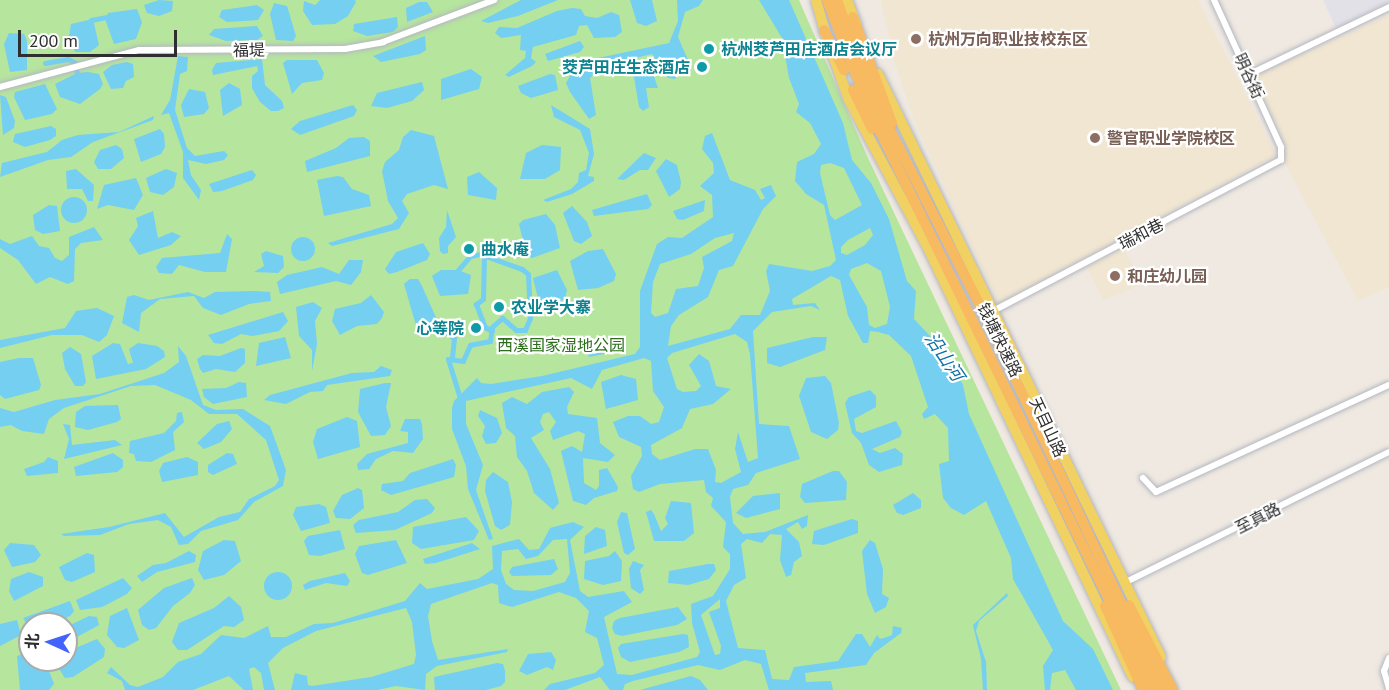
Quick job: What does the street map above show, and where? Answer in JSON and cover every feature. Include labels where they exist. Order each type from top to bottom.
[{"type":"highway","name":"钱塘快速路","points":[[827,0],[853,74],[1162,690]]},
{"type":"highway","name":"钱塘快速路","points":[[837,0],[873,97],[924,194],[1153,690]]},
{"type":"highway","points":[[853,17],[866,59],[924,194]]},
{"type":"highway","points":[[824,30],[863,114],[908,187]]},
{"type":"highway","points":[[1080,528],[1141,690]]},
{"type":"highway","points":[[1080,528],[1174,690]]},
{"type":"main road","name":"天目山路","points":[[816,0],[824,30],[849,100],[930,252],[1141,690]]},
{"type":"main road","name":"天目山路","points":[[847,0],[993,311],[1126,582],[1174,690]]},
{"type":"street","name":"福堤","points":[[0,87],[75,65],[139,50],[345,49],[383,42],[494,0]]},
{"type":"street","name":"明谷街","points":[[1214,0],[1283,153]]},
{"type":"street","points":[[1248,75],[1389,8]]},
{"type":"street","name":"瑞和巷","points":[[993,311],[1275,165],[1283,153]]},
{"type":"street","points":[[1143,478],[1156,492],[1389,385]]},
{"type":"street","name":"至真路","points":[[1126,582],[1389,452]]},
{"type":"street","points":[[1389,658],[1384,671],[1389,689]]},
{"type":"shaded area","name":"警官职业学院校区","points":[[881,0],[1198,0],[1276,155],[999,304],[914,120],[895,63]]},
{"type":"shaded area","points":[[1323,0],[1389,0],[1389,2],[1336,28]]},
{"type":"shaded area","points":[[1389,15],[1389,287],[1358,301],[1285,163],[1286,146],[1253,76]]},
{"type":"shaded area","name":"和庄幼儿园","points":[[1123,248],[1143,284],[1103,300],[1087,267]]},
{"type":"green space","name":"西溪国家湿地公园","points":[[0,0],[799,0],[868,158],[1121,690],[0,690]]},
{"type":"water","points":[[159,0],[173,1],[172,11],[159,16],[147,13],[144,5]]},
{"type":"water","points":[[320,0],[355,0],[356,2],[348,16],[335,24],[312,25],[303,11],[304,1],[315,5]]},
{"type":"water","points":[[521,0],[558,0],[518,16],[488,23],[481,21]]},
{"type":"water","points":[[630,0],[652,0],[657,21],[646,26],[637,23]]},
{"type":"water","points":[[677,0],[703,0],[699,6],[685,12],[678,37],[688,60],[675,79],[668,78],[652,54],[623,61],[616,76],[595,74],[590,78],[596,115],[589,119],[566,83],[571,74],[590,71],[598,58],[669,43],[678,21]]},
{"type":"water","name":"沿山河","points":[[759,0],[789,0],[843,123],[852,160],[871,183],[889,219],[907,281],[916,291],[914,319],[944,351],[963,385],[969,414],[1063,621],[1093,649],[1113,690],[1076,690],[1065,670],[1052,673],[1050,690],[1045,690],[1043,666],[1053,650],[1013,579],[1011,558],[986,501],[964,515],[951,508],[943,498],[939,464],[949,461],[948,428],[935,414],[924,419],[922,414],[928,407],[911,356],[889,335],[878,332],[870,331],[868,343],[863,343],[848,316],[840,280],[831,276],[792,299],[793,305],[815,303],[820,310],[811,306],[772,312],[753,331],[759,424],[789,426],[800,459],[756,473],[748,485],[733,489],[730,497],[733,523],[743,534],[765,532],[808,515],[807,526],[802,529],[798,522],[786,529],[799,542],[802,556],[794,562],[791,575],[786,577],[780,560],[782,535],[770,534],[762,543],[747,539],[741,544],[746,578],[734,585],[726,601],[738,648],[765,650],[772,679],[789,680],[794,667],[838,661],[856,634],[862,634],[870,647],[877,635],[880,639],[892,635],[893,626],[902,628],[901,633],[874,653],[866,665],[805,673],[806,682],[831,681],[833,690],[769,690],[761,664],[745,660],[720,670],[698,665],[633,681],[625,684],[623,690],[610,690],[600,677],[565,690],[544,690],[550,684],[595,673],[604,665],[597,638],[585,632],[589,611],[576,598],[559,592],[512,607],[505,605],[499,603],[498,585],[492,583],[431,604],[428,616],[432,641],[438,660],[508,649],[507,652],[437,666],[426,674],[425,690],[396,686],[377,690],[291,690],[295,673],[307,676],[308,685],[312,686],[371,677],[414,664],[416,655],[412,622],[406,608],[316,631],[283,648],[268,663],[275,690],[264,690],[261,673],[254,667],[249,669],[253,690],[244,690],[229,676],[193,690],[125,690],[122,681],[107,673],[111,667],[130,685],[138,687],[163,677],[178,662],[201,654],[221,635],[244,638],[268,626],[271,637],[286,637],[314,624],[333,623],[405,601],[420,583],[427,589],[478,579],[493,569],[492,546],[519,539],[529,550],[539,549],[550,528],[573,522],[584,527],[570,540],[580,591],[588,597],[624,591],[632,602],[604,617],[617,674],[632,675],[697,657],[700,652],[692,623],[691,604],[713,596],[730,569],[730,554],[723,547],[726,522],[711,506],[713,498],[706,492],[704,480],[660,484],[639,492],[633,489],[631,476],[642,456],[641,447],[619,437],[613,422],[628,416],[640,416],[651,424],[659,422],[664,407],[653,391],[651,361],[644,358],[602,370],[592,389],[571,378],[466,401],[466,424],[483,465],[476,490],[493,539],[489,540],[468,489],[466,466],[452,429],[452,408],[454,401],[477,378],[481,383],[491,384],[542,376],[635,354],[640,347],[640,291],[657,244],[668,237],[682,238],[713,217],[712,195],[700,186],[714,173],[713,163],[702,149],[705,136],[712,133],[730,180],[755,190],[761,200],[765,198],[760,189],[771,185],[776,196],[763,209],[733,266],[719,270],[708,297],[679,315],[671,326],[668,346],[730,329],[741,315],[760,315],[770,291],[766,271],[769,264],[812,271],[830,266],[836,260],[824,205],[806,194],[795,181],[797,162],[814,154],[821,144],[810,123],[796,112],[799,104],[789,78],[782,38]],"holes":[[[830,163],[844,168],[862,205],[835,220],[830,215],[820,173],[821,165]],[[870,228],[873,235],[865,245],[847,255],[841,253],[841,247],[848,240]],[[734,233],[732,241],[702,257],[704,268],[698,286],[676,289],[668,313],[655,317],[651,313],[653,282],[660,264],[691,254],[715,238]],[[867,263],[881,271],[890,307],[887,324],[875,328],[869,325],[867,307],[849,275],[851,269]],[[735,334],[747,342],[750,354],[758,458],[748,462],[738,432],[735,449],[741,472],[721,483],[715,482],[716,470],[708,449],[695,449],[660,460],[652,454],[651,445],[682,428],[690,409],[713,404],[731,389],[716,386],[709,361],[699,354],[689,365],[701,386],[696,391],[683,392],[677,389],[667,358],[672,353]],[[567,539],[570,573],[565,582],[533,591],[514,590],[506,584],[501,570],[502,551],[518,549],[526,559],[538,556],[553,540]],[[720,599],[720,608],[709,612],[721,646],[720,654],[715,655],[701,615]]]},
{"type":"water","points":[[419,2],[427,2],[433,12],[407,22],[406,8]]},
{"type":"water","points":[[274,3],[287,6],[296,36],[293,41],[276,40],[270,14]]},
{"type":"water","points":[[257,5],[264,10],[258,20],[227,22],[219,17],[222,10]]},
{"type":"water","points":[[137,9],[142,22],[136,39],[114,44],[105,19],[108,13]]},
{"type":"water","points":[[581,9],[585,16],[597,18],[611,12],[619,15],[622,32],[615,37],[594,38],[587,25],[579,26],[576,35],[533,47],[531,58],[536,62],[532,66],[509,77],[505,75],[525,58],[526,51],[520,50],[521,35],[501,38],[495,33],[499,27],[517,28],[557,11]]},
{"type":"water","points":[[397,17],[398,27],[393,32],[367,36],[353,31],[354,24]]},
{"type":"water","points":[[93,19],[99,45],[90,52],[75,52],[69,36],[71,24]]},
{"type":"water","points":[[257,26],[263,36],[257,40],[226,41],[209,35],[214,29]]},
{"type":"water","points":[[9,33],[24,34],[27,41],[27,70],[10,72],[4,44]]},
{"type":"water","points":[[425,36],[426,50],[420,54],[381,62],[373,56]]},
{"type":"water","points":[[580,41],[584,47],[580,52],[548,61],[545,54]]},
{"type":"water","points":[[178,56],[188,57],[187,71],[180,74],[175,110],[187,148],[195,156],[224,151],[228,155],[224,160],[206,164],[188,160],[191,175],[201,190],[199,200],[183,178],[183,152],[169,113],[161,115],[170,100]]},
{"type":"water","points":[[262,59],[265,85],[282,101],[284,108],[278,111],[271,111],[260,102],[252,88],[252,76],[258,71],[257,66],[213,75],[212,70],[216,63]]},
{"type":"water","points":[[287,60],[317,60],[324,73],[322,80],[302,83],[292,94],[283,63]]},
{"type":"water","points":[[127,62],[133,64],[134,77],[126,81],[123,88],[111,89],[103,72],[112,65]]},
{"type":"water","points":[[650,65],[658,88],[646,88],[649,107],[643,111],[639,107],[633,71]]},
{"type":"water","points":[[471,69],[482,77],[479,89],[441,100],[441,79]]},
{"type":"water","points":[[77,73],[99,74],[103,84],[100,89],[80,104],[60,97],[55,84]]},
{"type":"water","points":[[550,74],[555,75],[558,90],[531,98],[521,93],[518,86]]},
{"type":"water","points":[[422,82],[424,90],[412,101],[387,108],[371,106],[377,93]]},
{"type":"water","points":[[229,83],[240,89],[242,105],[223,116],[220,90]]},
{"type":"water","points":[[45,84],[57,109],[52,114],[25,120],[14,97],[15,92]]},
{"type":"water","points":[[189,89],[205,92],[209,108],[204,114],[184,117],[181,105]]},
{"type":"water","points":[[0,95],[6,97],[15,121],[14,128],[3,135]]},
{"type":"water","points":[[353,105],[357,110],[354,116],[300,135],[291,129],[300,121]]},
{"type":"water","points":[[551,105],[590,129],[594,154],[588,176],[594,177],[594,181],[572,194],[547,202],[543,200],[571,189],[578,182],[579,173],[586,170],[589,153],[580,130],[554,117]]},
{"type":"water","points":[[154,116],[153,120],[93,142],[71,157],[48,160],[0,177],[2,163],[47,152],[62,140],[78,135],[119,132]]},
{"type":"water","points":[[51,126],[56,129],[56,136],[50,140],[25,147],[13,142],[15,134]]},
{"type":"water","points":[[160,129],[164,134],[165,147],[161,154],[141,162],[134,139]]},
{"type":"water","points":[[411,130],[434,136],[448,189],[434,185],[407,194],[402,201],[409,213],[399,229],[332,246],[328,243],[392,224],[398,218],[388,201],[382,171],[385,162],[399,150],[403,137]]},
{"type":"water","points":[[364,137],[370,141],[370,156],[307,172],[305,161],[336,148],[349,138]]},
{"type":"water","points":[[116,145],[122,149],[124,158],[111,169],[98,169],[94,162],[100,150]]},
{"type":"water","points":[[542,145],[561,147],[560,170],[545,179],[520,179],[526,153]]},
{"type":"water","points":[[644,153],[656,158],[648,170],[640,170],[624,180],[617,179]]},
{"type":"water","points":[[666,159],[677,165],[681,182],[680,189],[669,197],[656,171]]},
{"type":"water","points":[[76,169],[94,185],[93,201],[88,201],[82,189],[67,189],[66,171]]},
{"type":"water","points":[[166,169],[177,173],[174,187],[163,195],[150,192],[146,178]]},
{"type":"water","points":[[252,170],[256,175],[253,180],[222,191],[213,192],[209,184]]},
{"type":"water","points":[[479,172],[497,188],[496,200],[468,195],[467,177]]},
{"type":"water","points":[[343,177],[352,189],[369,195],[371,206],[324,216],[317,180]]},
{"type":"water","points":[[136,178],[143,195],[134,210],[108,205],[97,209],[104,185]]},
{"type":"water","points":[[647,194],[652,205],[648,209],[594,216],[592,210]]},
{"type":"water","points":[[74,197],[83,201],[87,210],[83,219],[74,223],[65,219],[61,210],[65,201]]},
{"type":"water","points":[[705,200],[704,211],[683,220],[677,219],[673,211]]},
{"type":"water","points":[[49,205],[57,206],[60,231],[43,234],[35,230],[33,215]]},
{"type":"water","points":[[572,206],[587,222],[592,236],[581,244],[574,241],[563,213]]},
{"type":"water","points":[[447,210],[456,237],[448,246],[448,253],[443,254],[440,251],[439,238],[446,227]]},
{"type":"water","points":[[153,211],[158,238],[172,232],[181,236],[171,245],[139,255],[129,240],[138,226],[136,218]]},
{"type":"water","points":[[546,214],[555,225],[560,248],[532,258],[526,254],[519,224],[523,220]]},
{"type":"water","points":[[94,227],[103,240],[81,243],[75,249],[74,281],[68,284],[50,277],[36,284],[18,260],[0,248],[0,239],[10,244],[32,236],[39,246],[49,248],[55,258],[62,261],[69,255],[69,237]]},
{"type":"water","points":[[227,234],[232,239],[226,272],[205,272],[179,265],[172,274],[159,273],[156,267],[162,258],[220,253]]},
{"type":"water","points":[[298,237],[308,237],[315,244],[315,254],[308,261],[298,261],[291,254],[291,244]]},
{"type":"water","points":[[423,243],[430,254],[427,260],[389,274],[385,269],[396,252]]},
{"type":"water","points":[[603,249],[616,274],[614,281],[598,288],[578,290],[570,261],[588,251]]},
{"type":"water","points":[[266,251],[283,256],[284,267],[278,273],[254,272],[264,266],[261,254]]},
{"type":"water","points":[[349,260],[363,260],[361,272],[351,285],[336,281],[280,294],[277,282],[287,275],[322,267],[339,274]]},
{"type":"water","points":[[441,270],[458,270],[471,275],[468,294],[440,296],[432,276]]},
{"type":"water","points":[[557,270],[567,290],[565,299],[547,308],[540,307],[533,278]]},
{"type":"water","points":[[410,279],[418,279],[422,286],[441,329],[438,335],[417,329],[404,284]]},
{"type":"water","points":[[188,292],[204,298],[215,292],[270,292],[271,301],[249,304],[221,315],[203,308],[194,296],[160,299],[141,313],[139,332],[122,323],[127,297],[134,295],[149,300]]},
{"type":"water","points":[[371,295],[384,312],[382,318],[377,324],[357,326],[340,335],[332,321],[335,309],[361,303]]},
{"type":"water","points":[[313,302],[322,308],[315,321],[317,344],[312,371],[312,350],[299,336],[296,307]]},
{"type":"water","points":[[97,308],[114,316],[107,335],[99,342],[82,335],[52,335],[0,348],[0,340],[65,328],[76,311]]},
{"type":"water","points":[[283,312],[288,321],[279,331],[252,336],[241,334],[222,344],[214,343],[208,335]]},
{"type":"water","points":[[285,337],[291,358],[256,366],[259,343]]},
{"type":"water","points":[[813,337],[827,337],[825,350],[780,367],[767,363],[767,348]]},
{"type":"water","points":[[619,339],[626,340],[624,350],[589,357],[586,348]]},
{"type":"water","points":[[113,343],[120,344],[128,364],[133,363],[129,349],[138,343],[157,346],[164,351],[165,357],[146,369],[96,379],[92,356]]},
{"type":"water","points":[[178,346],[186,356],[203,405],[216,410],[243,409],[270,426],[286,470],[283,486],[254,502],[238,520],[201,531],[188,544],[179,545],[171,527],[158,520],[129,524],[100,535],[64,536],[61,534],[109,527],[165,513],[184,537],[219,517],[240,512],[249,499],[275,486],[279,480],[266,440],[237,414],[209,414],[191,400],[155,385],[131,386],[64,408],[49,419],[44,434],[22,431],[11,425],[0,427],[0,408],[14,412],[55,400],[100,394],[164,373],[179,362]]},
{"type":"water","points":[[70,347],[81,354],[86,382],[83,386],[75,386],[65,369],[62,353]]},
{"type":"water","points":[[241,348],[245,349],[245,363],[235,372],[216,369],[203,373],[200,369],[197,359],[203,355],[220,356]]},
{"type":"water","points":[[33,358],[41,385],[39,390],[5,399],[0,395],[0,362]]},
{"type":"water","points":[[381,366],[392,370],[390,376],[327,385],[323,391],[310,392],[286,404],[264,400],[270,395],[352,373],[374,372]]},
{"type":"water","points":[[621,375],[636,379],[638,400],[606,409],[601,382]]},
{"type":"water","points":[[825,376],[831,383],[839,423],[838,430],[827,439],[811,432],[799,396],[806,378]]},
{"type":"water","points":[[239,382],[246,383],[247,397],[213,404],[204,397],[202,389],[226,388]]},
{"type":"water","points":[[391,383],[386,407],[391,426],[385,435],[371,436],[358,412],[360,389]]},
{"type":"water","points":[[569,387],[574,392],[567,407],[568,414],[597,418],[600,443],[615,455],[608,462],[583,458],[584,483],[596,490],[599,486],[599,470],[607,468],[618,487],[617,491],[594,498],[586,505],[573,501],[561,451],[572,446],[582,452],[585,434],[578,431],[553,440],[550,431],[556,422],[549,412],[543,414],[540,422],[544,430],[531,438],[550,469],[559,503],[553,510],[534,493],[527,471],[517,457],[515,436],[506,428],[502,403],[512,397],[527,404],[542,392]]},
{"type":"water","points":[[870,390],[876,396],[876,407],[854,419],[856,431],[862,433],[896,421],[902,432],[900,437],[872,449],[880,453],[895,448],[903,454],[902,465],[879,472],[869,465],[861,443],[852,433],[845,403],[849,397]]},
{"type":"water","points":[[118,405],[121,419],[117,422],[88,430],[75,427],[76,412],[85,406]]},
{"type":"water","points":[[480,410],[497,418],[502,433],[496,443],[486,444],[482,436],[485,426],[478,416]]},
{"type":"water","points":[[182,412],[184,422],[173,432],[175,450],[151,462],[136,461],[134,454],[129,453],[130,441],[164,433],[176,421],[177,413]]},
{"type":"water","points":[[347,417],[357,421],[360,447],[318,459],[313,442],[317,429]]},
{"type":"water","points":[[405,419],[420,419],[422,424],[423,439],[413,453],[393,451],[376,459],[369,469],[358,470],[357,464],[367,454],[408,443],[408,432],[400,431]]},
{"type":"water","points":[[229,421],[232,429],[221,442],[204,449],[197,443],[217,424]]},
{"type":"water","points":[[63,424],[70,425],[72,445],[115,440],[122,445],[64,459],[69,439]]},
{"type":"water","points":[[113,453],[123,460],[123,467],[117,472],[76,476],[74,467]]},
{"type":"water","points":[[227,453],[233,454],[237,464],[213,475],[208,472],[208,465]]},
{"type":"water","points":[[48,457],[58,461],[58,473],[27,476],[24,469],[44,462]]},
{"type":"water","points":[[187,457],[198,462],[198,475],[162,482],[159,471],[163,463]]},
{"type":"water","points":[[453,459],[456,465],[454,477],[391,495],[381,490],[382,484],[403,481],[410,473]]},
{"type":"water","points":[[833,471],[839,471],[847,482],[846,500],[805,503],[800,497],[802,484]]},
{"type":"water","points":[[493,472],[508,482],[512,502],[510,525],[501,530],[495,526],[485,491],[486,480]]},
{"type":"water","points":[[358,488],[362,490],[364,508],[350,519],[336,518],[333,511],[342,495]]},
{"type":"water","points":[[780,493],[780,509],[746,518],[736,513],[753,496]]},
{"type":"water","points":[[913,493],[921,500],[921,508],[903,515],[897,513],[893,505]]},
{"type":"water","points":[[427,499],[435,508],[432,513],[395,530],[356,533],[353,525],[359,520],[398,512],[415,500]]},
{"type":"water","points":[[671,501],[691,503],[694,533],[684,541],[654,541],[646,512],[651,510],[661,531],[668,524],[665,518]]},
{"type":"water","points":[[319,504],[326,507],[330,523],[301,531],[293,515],[296,507]]},
{"type":"water","points":[[621,512],[627,513],[635,549],[628,555],[624,553],[617,522]]},
{"type":"water","points":[[466,517],[479,531],[474,540],[421,549],[412,543],[413,527]]},
{"type":"water","points":[[852,519],[858,521],[858,533],[824,545],[812,544],[814,531]]},
{"type":"water","points":[[596,527],[605,530],[607,546],[584,554],[585,536]]},
{"type":"water","points":[[340,530],[345,549],[320,556],[309,555],[304,541],[308,536]]},
{"type":"water","points":[[224,540],[235,541],[241,561],[224,575],[204,580],[198,570],[203,551]]},
{"type":"water","points":[[396,540],[407,563],[368,575],[362,573],[355,554],[359,546]]},
{"type":"water","points":[[870,540],[875,543],[883,569],[882,594],[889,598],[886,607],[875,613],[867,594],[862,551]]},
{"type":"water","points":[[10,543],[34,545],[41,555],[35,562],[12,567],[4,550]]},
{"type":"water","points":[[472,543],[480,549],[436,563],[425,564],[423,559]]},
{"type":"water","points":[[189,551],[196,555],[195,562],[157,572],[142,582],[137,576],[153,565],[166,563]]},
{"type":"water","points":[[615,551],[622,561],[621,581],[603,585],[584,579],[585,561],[609,556]]},
{"type":"water","points":[[87,553],[94,555],[95,572],[72,582],[65,580],[59,567]]},
{"type":"water","points":[[554,559],[558,569],[551,575],[512,576],[509,572],[512,567]]},
{"type":"water","points":[[633,561],[644,565],[640,570],[644,590],[640,594],[631,588],[629,569]]},
{"type":"water","points":[[714,564],[716,570],[709,579],[688,585],[668,583],[669,571]]},
{"type":"water","points":[[29,572],[43,577],[43,586],[14,601],[9,591],[11,579]]},
{"type":"water","points":[[278,572],[288,576],[292,586],[288,596],[278,600],[268,596],[264,586],[268,576]]},
{"type":"water","points":[[345,573],[350,581],[347,586],[326,583],[305,590],[303,585],[310,581]]},
{"type":"water","points":[[123,578],[132,588],[127,594],[102,607],[80,610],[76,600]]},
{"type":"water","points":[[192,578],[195,585],[190,593],[173,606],[156,628],[149,630],[142,625],[138,610],[164,588]]},
{"type":"water","points":[[1007,593],[1008,596],[979,621],[976,631],[986,662],[987,690],[983,690],[981,659],[973,625]]},
{"type":"water","points":[[229,596],[241,607],[244,620],[234,627],[224,626],[187,650],[178,650],[172,642],[179,623],[214,608]]},
{"type":"water","points":[[70,601],[74,611],[73,612],[40,612]]},
{"type":"water","points":[[678,607],[687,619],[677,625],[622,636],[615,634],[612,628],[614,621],[620,618]]},
{"type":"water","points":[[127,608],[139,640],[124,648],[117,647],[107,635],[110,616]]},
{"type":"water","points":[[89,616],[97,617],[99,625],[78,636],[78,621]]},
{"type":"water","points":[[17,620],[18,624],[18,637],[0,646],[0,624]]},
{"type":"water","points":[[688,635],[689,647],[679,652],[630,662],[621,657],[618,648],[621,644]]},
{"type":"water","points":[[97,639],[105,649],[104,657],[73,677],[65,678],[61,672],[78,672],[78,647]]},
{"type":"water","points":[[551,652],[556,660],[553,670],[547,667],[527,675],[519,671],[528,654]]},
{"type":"water","points":[[497,663],[503,664],[505,671],[505,682],[501,686],[486,690],[435,690],[434,677]]},
{"type":"water","points":[[18,672],[50,672],[54,684],[49,690],[20,690]]},
{"type":"water","points":[[691,676],[700,680],[708,690],[640,690]]},
{"type":"waterway","points":[[91,20],[106,17]]},
{"type":"waterway","points":[[45,63],[68,59],[74,62],[77,73]]},
{"type":"waterway","points":[[458,270],[470,256],[480,254],[522,269],[528,274],[530,318],[525,330],[516,330],[502,318],[492,327],[490,341],[470,345],[463,361],[448,359],[459,395]]},
{"type":"waterway","points":[[484,255],[483,299],[476,304],[485,327],[492,331]]},
{"type":"waterway","points":[[441,329],[454,338],[452,357]]},
{"type":"place","name":"杭州万向职业技校东区","points":[[916,39]]},
{"type":"place","name":"杭州茭芦田庄酒店会议厅","points":[[709,49]]},
{"type":"place","name":"茭芦田庄生态酒店","points":[[702,67]]},
{"type":"place","name":"警官职业学院校区","points":[[1095,138]]},
{"type":"place","name":"曲水庵","points":[[469,249]]},
{"type":"place","name":"和庄幼儿园","points":[[1115,276]]},
{"type":"place","name":"农业学大寨","points":[[499,307]]},
{"type":"place","name":"心等院","points":[[476,328]]}]
